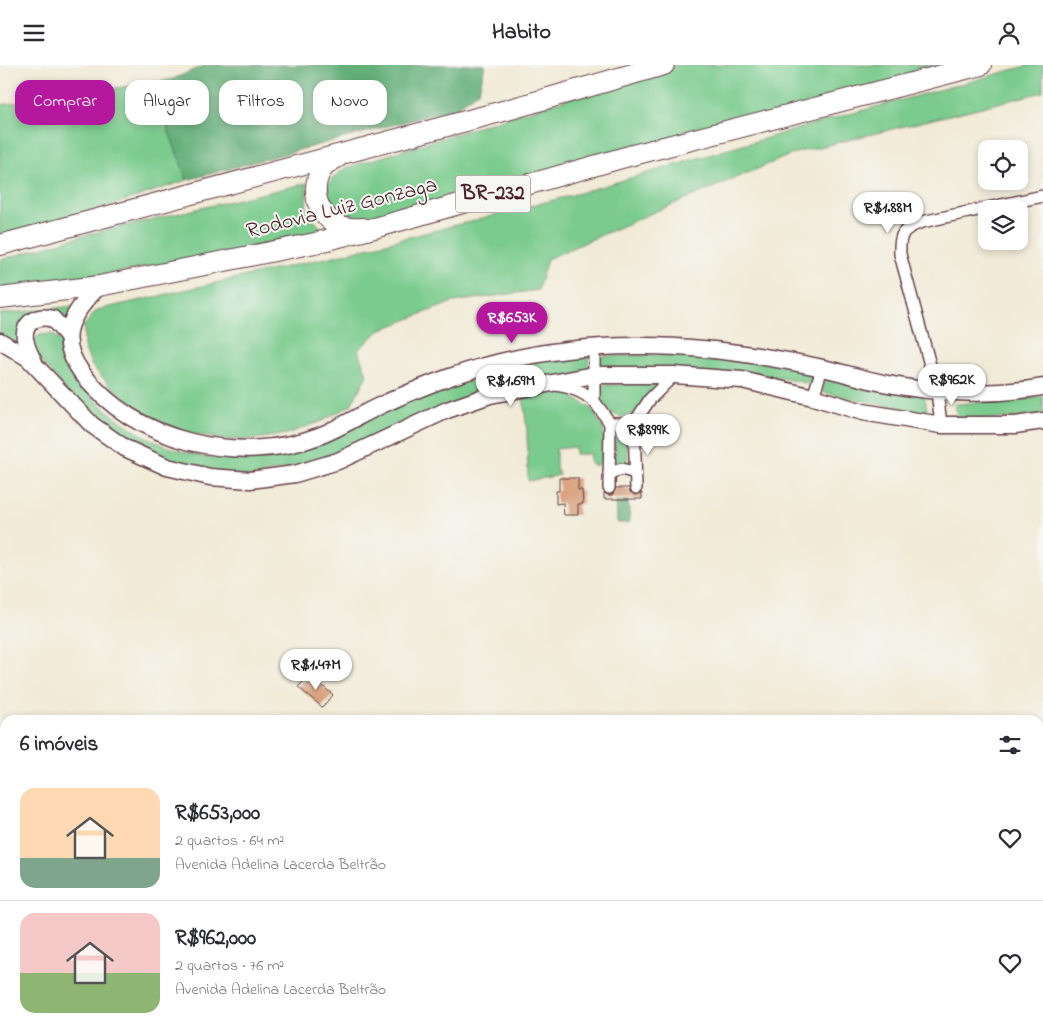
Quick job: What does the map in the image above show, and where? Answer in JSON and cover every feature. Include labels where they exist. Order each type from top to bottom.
[{"type":"highway","points":[[0,245],[507,110],[664,65]]},
{"type":"highway","name":"Rodovia Luiz Gonzaga","points":[[0,298],[99,286],[306,245],[378,227],[629,156],[981,65]]},
{"type":"highway","points":[[360,149],[330,161],[324,166],[318,177],[317,201],[327,217],[342,227],[354,229],[378,227]]},
{"type":"main road","points":[[67,335],[72,321],[82,304],[99,286]]},
{"type":"main road","points":[[36,366],[24,336],[27,326],[38,317],[52,319],[67,335],[74,361],[81,372],[97,391],[130,417],[171,436],[231,448],[262,449],[297,443],[340,428],[387,402],[451,377],[538,354],[594,347],[639,345],[686,347],[745,353],[822,368],[890,385],[937,391],[993,392],[1043,387]]},
{"type":"main road","points":[[0,341],[28,358],[92,425],[125,447],[167,467],[210,477],[250,480],[295,474],[338,461],[447,410],[490,395],[594,375],[674,375],[742,380],[884,416],[941,425],[1015,425],[1043,421]]},
{"type":"street","points":[[941,425],[937,391],[900,254],[899,243],[902,233],[922,222],[1043,196]]},
{"type":"street","points":[[594,347],[594,401]]},
{"type":"street","points":[[485,367],[490,395]]},
{"type":"street","points":[[813,397],[822,368]]},
{"type":"street","points":[[636,489],[634,423],[650,399],[674,375]]},
{"type":"street","points":[[545,384],[573,388],[581,392],[594,401],[610,423],[609,488]]},
{"type":"street","points":[[610,423],[634,423]]},
{"type":"street","points":[[609,473],[622,469],[635,473]]},
{"type":"green space","points":[[206,65],[485,65],[479,91],[456,108],[187,180],[167,125],[209,125],[209,80],[168,80]]},
{"type":"green space","points":[[676,65],[981,65],[365,225],[342,223],[329,206],[326,197],[327,187],[337,174],[346,168]]},
{"type":"green space","points":[[1030,65],[1043,65],[1043,92],[795,153],[547,259],[538,290],[453,302],[380,330],[358,350],[367,375],[351,405],[324,420],[287,434],[255,439],[224,440],[177,430],[143,412],[112,387],[92,366],[84,347],[84,326],[97,310],[343,254],[569,196],[835,118]]},
{"type":"green space","points":[[125,87],[125,125],[167,125],[187,180],[106,207],[0,235],[0,105],[15,103],[15,125],[115,125],[115,88]]},
{"type":"green space","points":[[307,183],[306,211],[327,235],[0,294],[0,260],[82,236]]},
{"type":"green space","points":[[75,306],[66,329],[30,317],[28,358],[0,339],[0,314]]},
{"type":"green space","points":[[51,334],[65,345],[73,374],[91,396],[113,415],[148,438],[169,447],[191,454],[214,458],[260,459],[283,455],[315,444],[405,404],[477,378],[482,383],[481,393],[341,455],[251,477],[165,466],[92,421],[32,350],[34,340],[39,335]]},
{"type":"green space","points":[[685,351],[811,369],[814,374],[811,384],[745,371],[741,375],[597,370],[598,356],[675,355]]},
{"type":"green space","points":[[588,353],[589,372],[497,388],[493,371],[547,358]]},
{"type":"green space","points":[[828,375],[924,395],[927,408],[922,413],[822,392]]},
{"type":"green space","points":[[654,384],[655,390],[634,414],[620,417],[610,413],[600,397],[598,389],[603,385]]},
{"type":"green space","points":[[547,391],[568,394],[592,409],[603,429],[605,450],[600,462],[596,466],[589,462],[590,454],[575,454],[575,447],[556,449],[556,469],[560,475],[528,481],[527,431],[523,396]]},
{"type":"green space","points":[[1043,397],[1043,414],[1014,418],[957,420],[955,404]]},
{"type":"green space","points":[[619,427],[626,430],[628,464],[624,467],[616,462],[615,430]]},
{"type":"green space","points":[[628,501],[630,522],[618,523],[616,502]]},
{"type":"building","points":[[559,478],[578,478],[578,490],[582,490],[583,504],[578,504],[578,515],[564,515],[563,503],[556,504]]},
{"type":"building","points":[[616,488],[629,488],[630,492],[636,495],[642,493],[642,499],[604,499],[604,493],[612,495]]},
{"type":"building","points":[[310,675],[333,695],[322,707],[298,687]]}]
